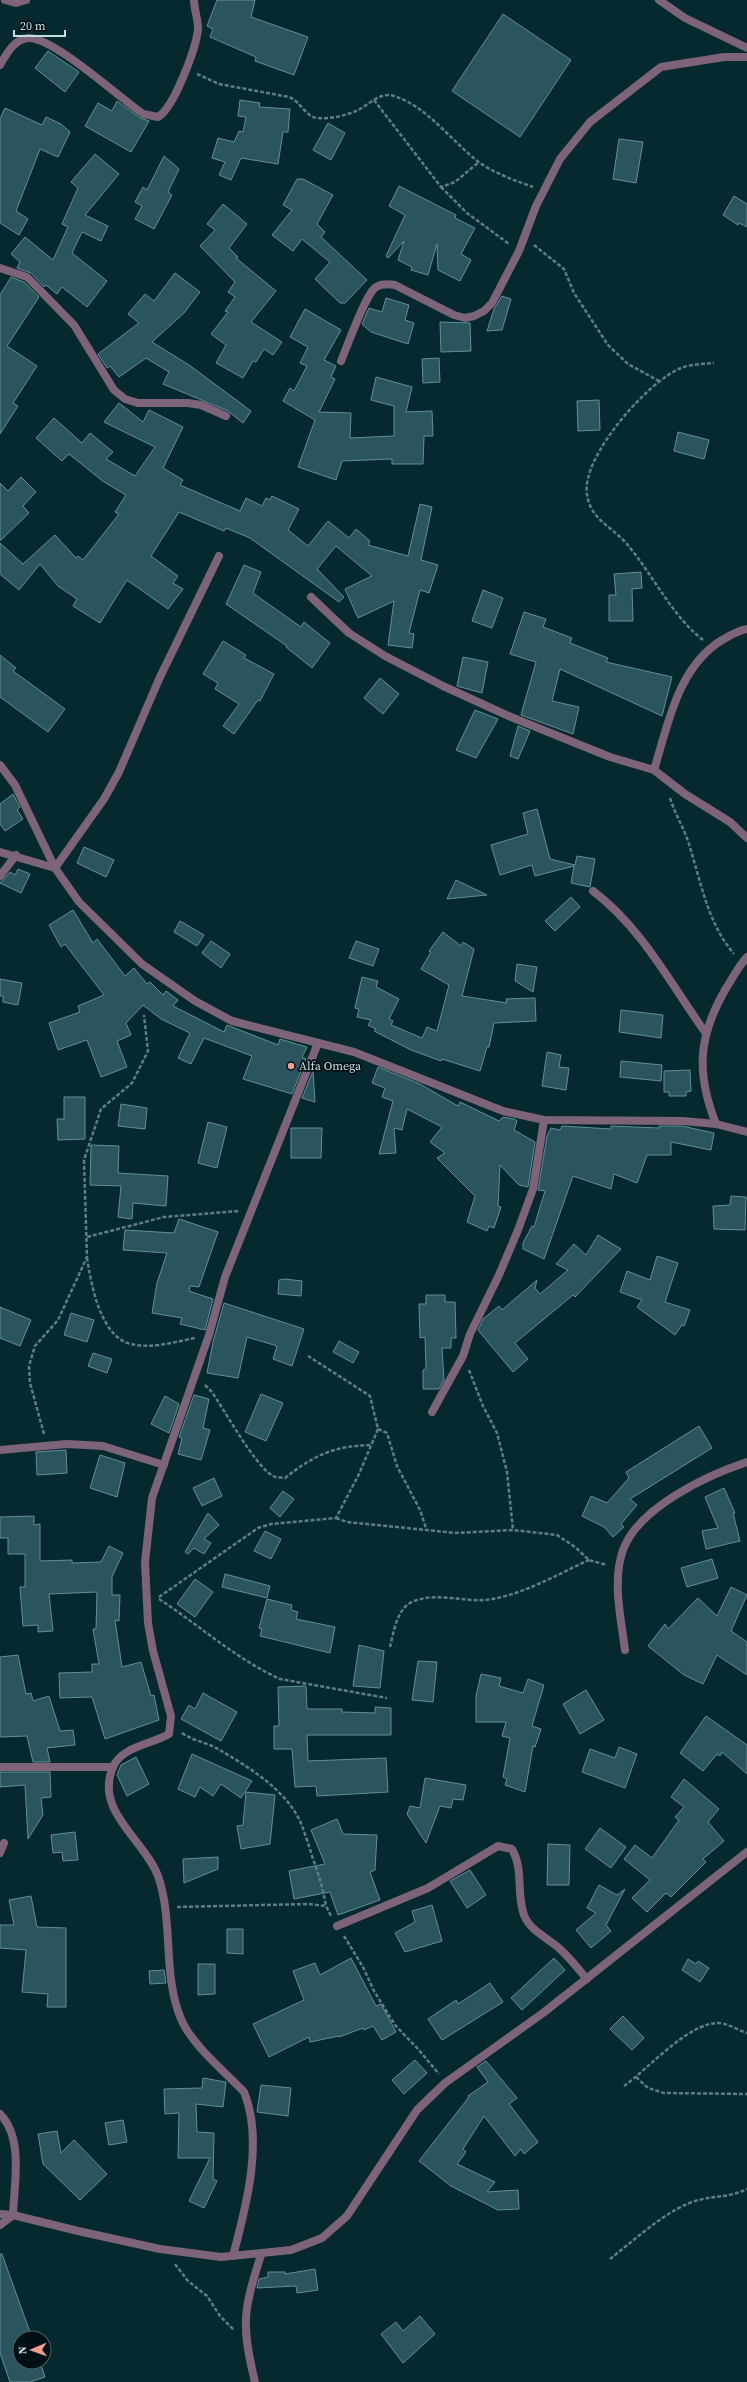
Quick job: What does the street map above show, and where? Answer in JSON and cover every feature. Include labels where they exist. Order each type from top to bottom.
[{"type":"street","points":[[5,0],[16,3],[26,0]]},
{"type":"street","points":[[0,65],[6,54],[18,42],[28,38],[62,51],[143,114],[158,117],[163,114],[178,90],[186,69],[198,27],[194,0]]},
{"type":"street","points":[[659,0],[685,18],[747,48]]},
{"type":"street","points":[[341,361],[368,298],[377,286],[386,284],[395,285],[454,316],[465,318],[474,316],[484,311],[492,303],[519,251],[544,190],[560,158],[590,122],[661,67],[724,57],[747,57]]},
{"type":"street","points":[[0,268],[26,277],[74,325],[114,390],[125,399],[138,404],[188,403],[226,416]]},
{"type":"street","points":[[55,868],[104,799],[118,772],[160,677],[219,556]]},
{"type":"street","points":[[311,597],[349,633],[385,656],[442,686],[610,758],[654,770],[685,794],[730,822],[747,838]]},
{"type":"street","points":[[654,770],[674,703],[691,670],[711,647],[738,630],[747,629]]},
{"type":"street","points":[[0,765],[15,785],[55,868],[78,902],[142,964],[195,1001],[232,1022],[354,1052],[503,1111],[544,1120],[675,1121],[716,1124],[747,1132]]},
{"type":"street","points":[[0,852],[55,868]]},
{"type":"street","points":[[0,876],[16,856]]},
{"type":"street","points":[[593,891],[623,917],[663,966],[705,1032]]},
{"type":"street","points":[[716,1124],[706,1098],[702,1051],[705,1032],[715,1008],[744,960]]},
{"type":"street","points":[[234,2256],[248,2186],[253,2149],[251,2116],[244,2092],[194,2039],[182,2020],[172,1996],[164,1908],[158,1876],[148,1855],[116,1815],[110,1797],[113,1767],[119,1757],[169,1734],[171,1716],[153,1652],[148,1623],[145,1562],[152,1498],[209,1335],[225,1277],[318,1043]]},
{"type":"street","points":[[432,1412],[463,1356],[470,1334],[502,1269],[533,1189],[544,1120]]},
{"type":"street","points":[[0,1450],[67,1444],[103,1446],[164,1465]]},
{"type":"street","points":[[625,1650],[618,1596],[619,1568],[623,1550],[633,1530],[656,1510],[690,1487],[722,1470],[747,1462]]},
{"type":"street","points":[[0,1767],[113,1767]]},
{"type":"street","points":[[0,1853],[4,1844]]},
{"type":"street","points":[[337,1926],[428,1888],[498,1846],[512,1849],[519,1860],[520,1897],[524,1916],[531,1926],[560,1949],[587,1979]]},
{"type":"street","points":[[0,2214],[13,2215],[160,2249],[221,2257],[261,2255],[291,2250],[322,2238],[347,2216],[417,2110],[445,2082],[587,1979],[747,1852]]},
{"type":"street","points":[[0,2114],[11,2129],[14,2144],[13,2215]]},
{"type":"street","points":[[0,2224],[13,2215]]},
{"type":"street","points":[[255,2382],[245,2340],[244,2320],[248,2295],[261,2255]]},
{"type":"path","points":[[186,69],[219,84],[295,100],[311,116],[317,118],[333,117],[356,111],[380,97],[392,95],[414,106],[479,162],[508,178],[544,190]]},
{"type":"path","points":[[374,100],[441,187],[467,213],[519,251]]},
{"type":"path","points":[[441,187],[455,182],[479,162]]},
{"type":"path","points":[[524,238],[547,254],[564,269],[574,293],[608,345],[628,364],[659,381]]},
{"type":"path","points":[[711,647],[685,626],[625,542],[601,523],[592,511],[587,494],[589,470],[612,429],[659,381],[681,368],[714,363]]},
{"type":"path","points":[[664,777],[678,822],[688,842],[702,892],[717,930],[725,944],[744,960]]},
{"type":"path","points":[[144,1015],[148,1051],[132,1083],[101,1109],[84,1160],[87,1257],[91,1288],[96,1303],[112,1332],[130,1344],[147,1346],[209,1335]]},
{"type":"path","points":[[87,1237],[164,1217],[210,1212],[250,1211]]},
{"type":"path","points":[[47,1446],[30,1383],[29,1366],[34,1346],[58,1320],[87,1257]]},
{"type":"path","points":[[308,1356],[370,1396],[378,1429],[360,1474],[336,1518]]},
{"type":"path","points":[[463,1356],[483,1406],[497,1434],[507,1472],[513,1530]]},
{"type":"path","points":[[195,1376],[211,1391],[250,1450],[267,1471],[274,1477],[285,1478],[309,1459],[333,1449],[347,1445],[371,1445]]},
{"type":"path","points":[[378,1429],[387,1433],[397,1466],[420,1510],[426,1528]]},
{"type":"path","points":[[158,1598],[258,1528],[271,1524],[336,1518],[347,1522],[426,1528],[456,1533],[513,1530],[557,1535],[575,1547],[589,1560],[619,1568]]},
{"type":"path","points":[[390,1647],[402,1611],[408,1604],[432,1598],[485,1600],[550,1579],[589,1560]]},
{"type":"path","points":[[146,1590],[263,1672],[280,1679],[387,1698]]},
{"type":"path","points":[[171,1716],[180,1731],[191,1740],[216,1747],[248,1767],[286,1801],[299,1820],[323,1888],[326,1906],[337,1926],[395,2025],[418,2048],[445,2082]]},
{"type":"path","points":[[164,1908],[309,1904],[326,1906]]},
{"type":"path","points":[[624,2086],[669,2047],[702,2026],[720,2023],[747,2033]]},
{"type":"path","points":[[636,2077],[648,2088],[664,2093],[747,2094]]},
{"type":"path","points":[[610,2259],[649,2228],[684,2206],[699,2200],[733,2196],[747,2190]]},
{"type":"path","points":[[160,2249],[173,2261],[188,2281],[207,2296],[220,2316],[245,2340]]},
{"type":"building","points":[[217,0],[255,0],[251,17],[308,37],[294,75],[255,61],[256,57],[210,37],[213,29],[207,26]]},
{"type":"building","points":[[503,14],[571,60],[520,137],[452,91]]},
{"type":"building","points":[[48,51],[79,72],[65,92],[35,68]]},
{"type":"building","points":[[240,100],[260,103],[259,107],[290,109],[288,132],[283,132],[278,164],[241,158],[231,180],[219,175],[225,162],[212,158],[218,138],[234,142],[239,131],[243,132],[246,117],[238,116]]},
{"type":"building","points":[[117,101],[140,118],[149,121],[131,152],[85,126],[98,103],[112,111]]},
{"type":"building","points":[[5,108],[42,125],[46,117],[61,124],[70,132],[58,157],[40,149],[16,211],[28,219],[19,235],[0,223],[0,119]]},
{"type":"building","points":[[328,123],[345,133],[331,160],[313,150]]},
{"type":"building","points":[[619,139],[643,142],[636,183],[613,179]]},
{"type":"building","points":[[95,154],[119,174],[85,215],[108,226],[101,241],[82,232],[72,253],[107,281],[87,307],[62,287],[57,294],[46,285],[44,287],[31,273],[17,268],[20,262],[11,254],[25,237],[53,260],[68,227],[62,224],[78,188],[71,182]]},
{"type":"building","points":[[164,156],[179,169],[168,192],[172,195],[154,229],[135,219],[142,206],[135,202],[143,187],[147,190]]},
{"type":"building","points":[[297,179],[303,179],[333,195],[317,224],[325,232],[321,237],[367,280],[345,303],[340,303],[315,279],[330,262],[302,239],[293,251],[272,235],[292,210],[283,205]]},
{"type":"building","points":[[399,186],[456,215],[455,218],[475,228],[461,254],[471,260],[460,281],[438,270],[437,244],[428,275],[411,270],[412,267],[398,260],[404,241],[388,258],[386,256],[405,215],[389,206]]},
{"type":"building","points":[[734,196],[747,204],[747,227],[739,223],[738,225],[723,215]]},
{"type":"building","points":[[223,204],[247,224],[229,248],[238,257],[236,258],[276,291],[251,322],[282,342],[273,355],[264,349],[256,362],[253,361],[243,378],[216,363],[226,345],[211,334],[228,312],[225,311],[235,297],[228,292],[235,282],[200,246],[215,230],[207,224]]},
{"type":"building","points":[[175,273],[200,292],[184,313],[152,342],[189,365],[251,411],[243,423],[228,411],[163,384],[169,372],[146,358],[119,377],[110,366],[107,368],[98,354],[139,323],[128,314],[145,294],[154,301]]},
{"type":"building","points":[[11,277],[24,282],[39,297],[7,346],[37,366],[13,403],[18,406],[0,434],[0,295]]},
{"type":"building","points":[[502,296],[511,299],[502,330],[487,331],[494,309]]},
{"type":"building","points":[[386,298],[409,305],[405,320],[414,323],[408,344],[371,332],[362,324],[369,308],[382,312]]},
{"type":"building","points":[[305,309],[341,330],[324,360],[336,366],[331,377],[335,379],[319,412],[351,413],[350,438],[394,436],[394,406],[371,400],[376,377],[412,387],[406,412],[432,411],[433,436],[424,436],[423,464],[392,464],[392,459],[342,461],[336,480],[298,467],[315,420],[283,401],[290,388],[294,391],[307,366],[300,363],[308,347],[290,337]]},
{"type":"building","points":[[440,322],[470,323],[471,351],[441,352]]},
{"type":"building","points":[[439,358],[440,382],[423,383],[422,359]]},
{"type":"building","points":[[599,400],[600,430],[578,431],[577,401]]},
{"type":"building","points":[[119,403],[143,422],[149,410],[183,427],[163,468],[183,480],[180,485],[240,511],[246,498],[262,506],[266,498],[270,500],[272,496],[299,509],[288,530],[308,546],[328,521],[349,538],[356,529],[370,541],[368,545],[408,556],[420,504],[432,507],[421,560],[438,565],[429,593],[420,590],[409,633],[414,634],[412,648],[388,645],[394,601],[358,618],[345,589],[372,576],[336,546],[317,569],[344,597],[339,602],[250,538],[226,528],[224,531],[179,512],[151,556],[178,576],[173,583],[183,589],[168,609],[127,580],[100,623],[73,606],[77,599],[58,586],[40,564],[19,590],[0,574],[0,543],[23,564],[55,535],[76,558],[78,556],[83,560],[119,514],[115,512],[126,495],[104,482],[69,454],[62,461],[36,438],[54,418],[82,443],[90,433],[113,452],[106,459],[135,476],[155,447],[104,422]]},
{"type":"building","points":[[678,432],[709,440],[704,459],[674,451]]},
{"type":"building","points":[[21,477],[36,492],[23,506],[29,513],[0,541],[0,483],[8,491]]},
{"type":"building","points":[[244,565],[261,572],[253,593],[301,627],[304,622],[330,643],[312,668],[286,647],[287,646],[226,604]]},
{"type":"building","points":[[641,572],[642,588],[632,589],[633,621],[609,621],[609,595],[616,595],[614,574]]},
{"type":"building","points":[[483,590],[503,598],[492,628],[472,621]]},
{"type":"building","points":[[524,612],[546,619],[543,627],[572,638],[570,643],[608,658],[606,662],[672,677],[662,716],[560,669],[552,701],[579,707],[573,734],[521,715],[536,662],[510,654]]},
{"type":"building","points":[[223,641],[246,655],[244,658],[274,674],[260,701],[258,700],[234,734],[223,726],[239,704],[215,689],[218,683],[203,674]]},
{"type":"building","points":[[0,655],[16,668],[13,671],[65,709],[48,732],[0,697]]},
{"type":"building","points":[[463,657],[488,662],[482,693],[457,686]]},
{"type":"building","points":[[380,678],[399,694],[383,714],[364,698]]},
{"type":"building","points":[[475,710],[498,719],[476,758],[456,750]]},
{"type":"building","points":[[518,726],[530,731],[518,759],[510,756]]},
{"type":"building","points":[[13,794],[20,807],[17,810],[23,819],[5,831],[0,824],[0,804]]},
{"type":"building","points":[[537,809],[550,859],[575,865],[577,856],[595,859],[590,887],[571,883],[574,866],[535,876],[532,865],[500,875],[491,845],[528,834],[523,813]]},
{"type":"building","points":[[84,847],[114,860],[106,877],[77,863]]},
{"type":"building","points":[[18,869],[30,874],[21,893],[0,883],[10,872],[15,875]]},
{"type":"building","points":[[456,880],[487,895],[447,899]]},
{"type":"building","points":[[571,897],[580,907],[555,931],[545,921]]},
{"type":"building","points":[[73,910],[93,943],[97,939],[125,976],[134,968],[147,984],[150,982],[163,995],[166,991],[178,1000],[173,1006],[224,1032],[227,1025],[278,1045],[280,1039],[307,1047],[302,1057],[306,1059],[292,1094],[243,1079],[252,1056],[204,1038],[191,1064],[178,1058],[190,1033],[161,1019],[143,1005],[126,1023],[131,1035],[117,1041],[127,1067],[101,1077],[87,1040],[58,1050],[49,1023],[80,1012],[78,1006],[104,995],[65,944],[61,947],[49,925]]},
{"type":"building","points":[[180,921],[204,935],[197,946],[174,932]]},
{"type":"building","points":[[443,932],[461,946],[463,942],[474,949],[462,996],[507,1003],[506,999],[535,998],[536,1021],[494,1023],[489,1047],[487,1047],[480,1071],[442,1059],[441,1061],[411,1050],[374,1031],[376,1029],[368,1025],[371,1020],[357,1017],[359,1009],[355,1008],[362,977],[378,981],[376,987],[399,999],[389,1019],[393,1021],[391,1025],[422,1038],[427,1027],[437,1031],[449,985],[421,969],[431,952],[429,951]]},
{"type":"building","points":[[211,941],[230,954],[221,968],[202,953]]},
{"type":"building","points":[[356,941],[379,949],[373,966],[349,958]]},
{"type":"building","points":[[517,964],[537,967],[533,992],[515,981]]},
{"type":"building","points":[[0,979],[22,983],[18,1005],[3,1002],[3,996],[0,996]]},
{"type":"building","points":[[621,1010],[663,1015],[661,1038],[619,1032]]},
{"type":"building","points":[[547,1052],[561,1055],[559,1067],[569,1068],[566,1090],[542,1086]]},
{"type":"building","points":[[621,1061],[662,1065],[661,1081],[620,1077]]},
{"type":"building","points":[[378,1067],[420,1084],[458,1106],[460,1102],[499,1121],[503,1117],[514,1119],[517,1121],[514,1130],[535,1142],[528,1187],[519,1185],[500,1165],[498,1206],[501,1207],[494,1228],[489,1226],[487,1231],[467,1222],[475,1196],[437,1158],[445,1153],[430,1142],[442,1127],[407,1109],[402,1130],[394,1128],[396,1153],[379,1154],[393,1101],[382,1097],[385,1088],[372,1083]]},
{"type":"building","points":[[690,1070],[691,1091],[686,1092],[686,1096],[669,1096],[669,1092],[664,1092],[664,1071]]},
{"type":"building","points":[[313,1071],[315,1102],[302,1098]]},
{"type":"building","points":[[64,1097],[85,1097],[85,1139],[58,1140],[57,1119],[64,1119]]},
{"type":"building","points":[[121,1104],[147,1108],[145,1129],[118,1126]]},
{"type":"building","points":[[208,1122],[227,1127],[217,1168],[198,1163]]},
{"type":"building","points":[[562,1126],[611,1129],[611,1126],[659,1128],[659,1126],[682,1126],[714,1133],[711,1150],[671,1142],[671,1155],[647,1155],[637,1183],[614,1174],[611,1189],[573,1176],[544,1259],[523,1249],[523,1243],[532,1226],[534,1227],[545,1191],[538,1190],[547,1136],[551,1128],[560,1130]]},
{"type":"building","points":[[291,1128],[322,1128],[321,1158],[291,1158]]},
{"type":"building","points":[[91,1145],[119,1146],[118,1173],[168,1176],[166,1206],[133,1203],[132,1219],[118,1217],[121,1186],[90,1185]]},
{"type":"building","points":[[731,1196],[746,1197],[745,1230],[714,1229],[713,1206],[730,1205]]},
{"type":"building","points":[[179,1219],[218,1232],[199,1287],[190,1286],[189,1291],[213,1299],[205,1330],[180,1324],[182,1318],[152,1313],[157,1283],[167,1253],[123,1250],[125,1230],[174,1233]]},
{"type":"building","points":[[598,1235],[621,1249],[575,1297],[573,1295],[515,1343],[528,1359],[513,1372],[478,1330],[483,1319],[499,1306],[502,1310],[537,1280],[535,1288],[540,1294],[568,1270],[556,1264],[574,1244],[586,1255]]},
{"type":"building","points":[[657,1256],[678,1263],[665,1302],[690,1310],[684,1326],[682,1325],[675,1335],[637,1307],[642,1300],[620,1292],[627,1271],[650,1280]]},
{"type":"building","points":[[285,1279],[302,1281],[301,1296],[278,1294],[279,1280]]},
{"type":"building","points":[[426,1295],[445,1295],[445,1302],[455,1302],[456,1338],[451,1338],[451,1348],[442,1348],[444,1380],[439,1389],[423,1389],[423,1370],[426,1369],[425,1337],[420,1338],[419,1304],[426,1304]]},
{"type":"building","points":[[224,1303],[304,1329],[292,1366],[273,1359],[277,1346],[247,1337],[238,1378],[207,1373],[213,1342]]},
{"type":"building","points":[[0,1307],[31,1320],[20,1346],[0,1338]]},
{"type":"building","points":[[71,1313],[94,1320],[87,1342],[64,1335]]},
{"type":"building","points":[[339,1341],[359,1352],[353,1363],[333,1352]]},
{"type":"building","points":[[93,1353],[112,1359],[107,1373],[88,1366]]},
{"type":"building","points":[[261,1394],[283,1403],[266,1441],[245,1432]]},
{"type":"building","points":[[194,1395],[209,1399],[203,1428],[210,1430],[201,1460],[178,1454],[182,1438],[179,1437]]},
{"type":"building","points":[[165,1396],[179,1404],[169,1433],[151,1424]]},
{"type":"building","points":[[699,1426],[712,1448],[630,1499],[637,1505],[621,1524],[624,1527],[613,1537],[604,1527],[582,1516],[591,1496],[607,1503],[629,1478],[626,1472]]},
{"type":"building","points":[[66,1450],[67,1473],[37,1475],[36,1452]]},
{"type":"building","points":[[100,1455],[125,1463],[117,1497],[90,1488]]},
{"type":"building","points":[[214,1478],[222,1496],[202,1506],[193,1488]]},
{"type":"building","points":[[724,1488],[735,1513],[733,1513],[740,1541],[706,1549],[702,1531],[718,1528],[705,1497]]},
{"type":"building","points":[[283,1491],[294,1499],[280,1517],[270,1508]]},
{"type":"building","points":[[208,1513],[219,1525],[204,1539],[211,1543],[204,1554],[194,1548],[188,1554],[185,1552]]},
{"type":"building","points":[[34,1516],[34,1525],[40,1524],[40,1561],[72,1560],[72,1563],[101,1562],[109,1546],[123,1553],[112,1577],[112,1595],[120,1595],[119,1621],[115,1620],[122,1667],[141,1662],[151,1696],[154,1695],[159,1720],[105,1739],[92,1697],[60,1698],[59,1673],[92,1672],[92,1664],[99,1664],[93,1629],[96,1629],[97,1592],[49,1594],[53,1631],[38,1632],[38,1625],[23,1626],[20,1587],[25,1587],[25,1554],[8,1554],[8,1538],[0,1538],[0,1517]]},
{"type":"building","points":[[265,1531],[281,1539],[271,1559],[254,1551]]},
{"type":"building","points":[[712,1559],[718,1578],[687,1587],[681,1568]]},
{"type":"building","points":[[225,1574],[270,1586],[267,1598],[222,1587]]},
{"type":"building","points":[[195,1579],[213,1592],[195,1617],[177,1604]]},
{"type":"building","points":[[731,1587],[747,1595],[731,1631],[747,1642],[747,1675],[717,1655],[703,1684],[684,1675],[648,1646],[665,1624],[668,1629],[698,1598],[717,1616]]},
{"type":"building","points":[[267,1599],[292,1605],[291,1610],[298,1612],[296,1619],[335,1627],[330,1653],[260,1636],[262,1629],[259,1628]]},
{"type":"building","points":[[359,1645],[384,1651],[380,1688],[353,1686]]},
{"type":"building","points":[[18,1655],[26,1694],[31,1693],[33,1701],[49,1696],[60,1731],[73,1730],[75,1745],[47,1748],[50,1762],[33,1762],[27,1736],[0,1737],[0,1657]]},
{"type":"building","points":[[418,1661],[437,1662],[433,1702],[412,1700]]},
{"type":"building","points":[[481,1674],[501,1678],[499,1686],[523,1693],[528,1679],[544,1685],[532,1726],[541,1729],[535,1747],[533,1746],[525,1792],[505,1785],[507,1779],[503,1777],[510,1738],[502,1736],[506,1722],[476,1722],[476,1696]]},
{"type":"building","points":[[306,1686],[307,1709],[342,1709],[342,1712],[375,1713],[375,1707],[391,1708],[391,1735],[307,1735],[308,1761],[386,1758],[388,1792],[317,1796],[316,1786],[295,1787],[292,1749],[274,1749],[274,1726],[279,1726],[278,1687]]},
{"type":"building","points":[[586,1690],[604,1720],[580,1734],[563,1704]]},
{"type":"building","points":[[203,1693],[237,1712],[221,1741],[181,1719],[189,1705],[195,1709]]},
{"type":"building","points":[[706,1716],[747,1745],[747,1774],[722,1752],[720,1756],[717,1754],[703,1771],[680,1753]]},
{"type":"building","points":[[619,1747],[637,1754],[625,1788],[582,1772],[590,1749],[615,1758]]},
{"type":"building","points":[[192,1754],[252,1781],[241,1798],[221,1784],[213,1796],[200,1787],[195,1797],[178,1789]]},
{"type":"building","points":[[136,1757],[149,1784],[127,1796],[117,1775],[121,1765]]},
{"type":"building","points":[[0,1772],[50,1772],[51,1797],[41,1798],[43,1815],[28,1839],[25,1785],[0,1787]]},
{"type":"building","points":[[425,1778],[466,1785],[463,1800],[453,1799],[451,1808],[440,1806],[426,1843],[407,1814],[410,1806],[420,1808]]},
{"type":"building","points":[[684,1779],[719,1809],[708,1822],[724,1841],[703,1859],[706,1862],[671,1897],[666,1893],[647,1912],[632,1898],[650,1880],[624,1859],[635,1845],[652,1858],[679,1820],[675,1817],[684,1807],[671,1797]]},
{"type":"building","points":[[246,1792],[275,1795],[270,1844],[241,1849],[237,1826],[243,1825]]},
{"type":"building","points":[[337,1819],[343,1834],[377,1835],[375,1870],[370,1872],[380,1900],[338,1915],[330,1892],[294,1899],[289,1871],[325,1864],[311,1830]]},
{"type":"building","points":[[600,1828],[626,1847],[611,1868],[585,1849]]},
{"type":"building","points":[[75,1832],[78,1860],[63,1861],[62,1852],[53,1853],[51,1835]]},
{"type":"building","points":[[548,1844],[570,1845],[569,1885],[547,1885]]},
{"type":"building","points":[[218,1857],[218,1869],[184,1883],[183,1859]]},
{"type":"building","points":[[470,1870],[486,1895],[467,1908],[450,1881]]},
{"type":"building","points":[[599,1885],[617,1895],[625,1889],[606,1925],[611,1931],[591,1948],[576,1930],[596,1913],[587,1908]]},
{"type":"building","points":[[31,1896],[37,1927],[66,1928],[66,2007],[47,2007],[48,1994],[22,1992],[26,1950],[0,1948],[0,1925],[14,1925],[9,1900]]},
{"type":"building","points":[[432,1905],[442,1941],[405,1952],[395,1933],[415,1922],[412,1911]]},
{"type":"building","points":[[227,1929],[243,1929],[243,1954],[227,1953]]},
{"type":"building","points":[[351,1958],[376,2006],[381,2004],[396,2032],[382,2040],[373,2026],[339,2037],[310,2042],[309,2037],[269,2057],[253,2024],[304,2000],[293,1971],[315,1963],[320,1975]]},
{"type":"building","points":[[554,1958],[565,1970],[522,2010],[511,1998]]},
{"type":"building","points":[[688,1959],[696,1964],[698,1961],[709,1968],[700,1982],[682,1970]]},
{"type":"building","points":[[198,1964],[215,1964],[215,1994],[198,1995]]},
{"type":"building","points":[[164,1970],[166,1983],[150,1984],[149,1971]]},
{"type":"building","points":[[490,1983],[503,2002],[442,2040],[428,2019],[456,2000],[458,2004]]},
{"type":"building","points":[[623,2016],[644,2038],[632,2050],[610,2029]]},
{"type":"building","points":[[415,2060],[427,2073],[404,2094],[392,2080]]},
{"type":"building","points":[[486,2061],[517,2098],[509,2104],[538,2142],[524,2154],[521,2149],[515,2156],[484,2116],[463,2149],[466,2152],[457,2164],[495,2182],[487,2192],[518,2190],[519,2209],[498,2210],[451,2186],[419,2161],[469,2097],[468,2096],[488,2082],[477,2067]]},
{"type":"building","points":[[203,2078],[226,2082],[223,2107],[196,2104],[197,2132],[214,2133],[213,2179],[217,2181],[204,2208],[189,2201],[210,2158],[178,2158],[179,2113],[165,2114],[164,2089],[202,2088]]},
{"type":"building","points":[[261,2085],[291,2088],[288,2116],[257,2112]]},
{"type":"building","points":[[123,2120],[127,2142],[109,2145],[105,2123]]},
{"type":"building","points":[[57,2131],[61,2153],[74,2140],[107,2174],[80,2200],[43,2164],[38,2134]]},
{"type":"building","points":[[0,2254],[2,2254],[29,2330],[12,2330],[12,2370],[43,2370],[45,2377],[30,2382],[10,2382],[0,2353]]},
{"type":"building","points":[[315,2269],[318,2290],[297,2293],[296,2286],[257,2288],[259,2279],[268,2277],[268,2272],[285,2272],[285,2274]]},
{"type":"building","points":[[420,2316],[435,2334],[403,2363],[381,2334],[396,2322],[403,2331]]},
{"type":"place","name":"Alfa Omega","points":[[291,1066]]}]
